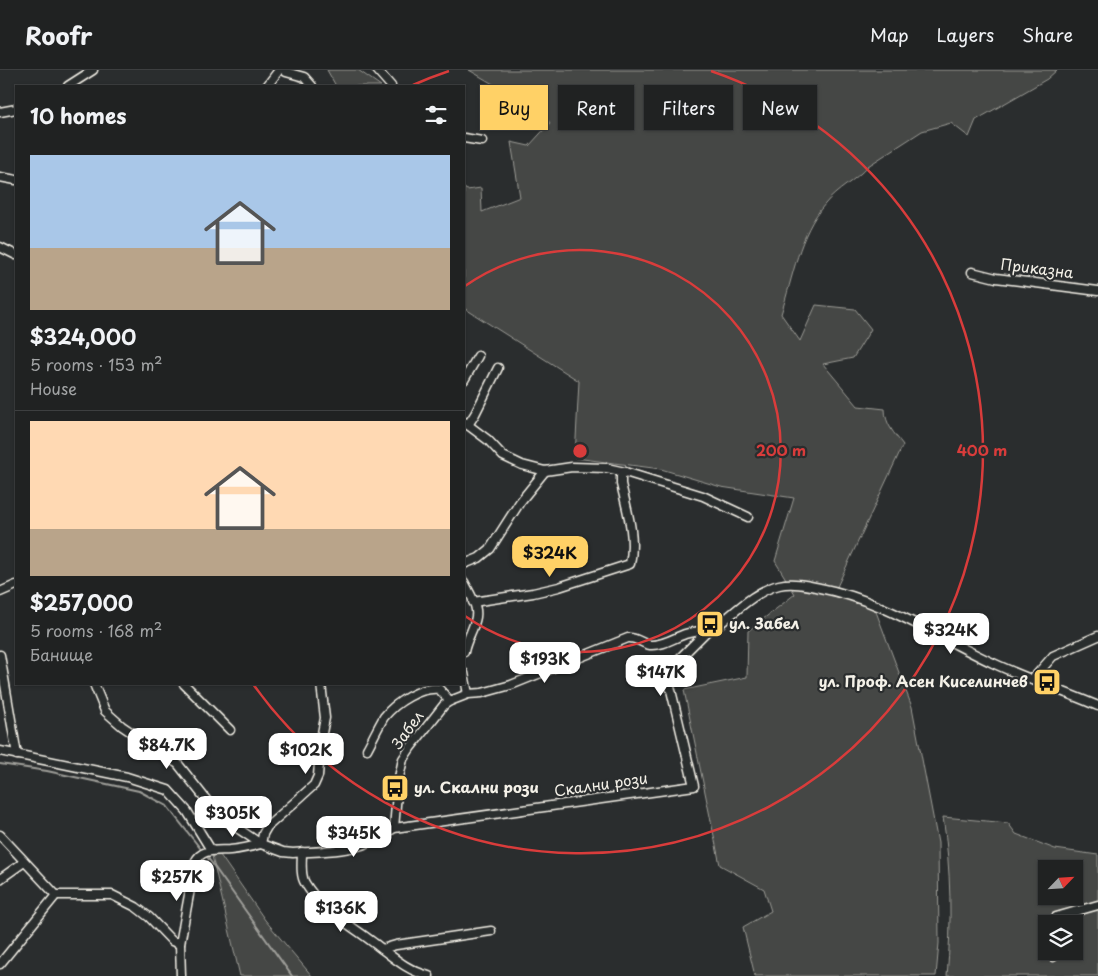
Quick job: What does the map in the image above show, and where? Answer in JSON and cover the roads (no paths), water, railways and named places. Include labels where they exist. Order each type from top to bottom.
[{"type":"street","points":[[70,85],[93,70]]},
{"type":"street","points":[[268,85],[279,70]]},
{"type":"street","points":[[285,70],[286,72],[304,77],[311,84]]},
{"type":"street","points":[[305,70],[311,84]]},
{"type":"street","points":[[377,70],[390,85]]},
{"type":"street","points":[[0,111],[15,109]]},
{"type":"street","points":[[465,138],[482,141]]},
{"type":"street","points":[[0,177],[15,180]]},
{"type":"street","points":[[0,247],[15,254]]},
{"type":"street","name":"Приказна","points":[[972,272],[996,278],[1098,291]]},
{"type":"street","points":[[465,378],[478,356]]},
{"type":"street","points":[[498,368],[467,427],[488,440],[503,456],[522,465],[545,471],[572,467],[607,468],[625,472],[703,496],[748,518]]},
{"type":"street","points":[[465,564],[479,558],[490,549],[520,502],[545,471]]},
{"type":"street","points":[[473,602],[551,589],[630,564],[632,554],[631,529],[621,484],[622,476],[625,472]]},
{"type":"street","points":[[465,584],[473,602],[476,617],[465,640]]},
{"type":"street","points":[[367,749],[385,716],[410,696],[427,690],[439,689],[450,700],[468,694],[482,693],[511,685],[628,638],[635,638],[651,645],[710,629],[765,591],[779,585],[795,584],[842,593],[878,605],[993,663],[1098,706]]},
{"type":"street","points":[[0,592],[15,585]]},
{"type":"street","name":"Скални рози","points":[[394,828],[694,786],[670,686],[670,670],[710,629]]},
{"type":"street","points":[[1032,680],[1053,656],[1098,636]]},
{"type":"street","points":[[0,655],[17,755]]},
{"type":"street","points":[[465,678],[468,694]]},
{"type":"street","points":[[94,685],[105,711],[122,726],[178,764],[219,816],[261,844],[283,852],[354,847],[377,839],[394,828]]},
{"type":"street","points":[[185,685],[230,730]]},
{"type":"street","points":[[261,844],[263,834],[267,828],[314,785],[318,776],[320,738],[325,718],[321,685]]},
{"type":"street","name":"Забел","points":[[394,828],[398,782],[403,759],[440,710],[450,700]]},
{"type":"street","points":[[0,751],[127,777],[168,790],[187,811],[211,850]]},
{"type":"street","points":[[0,835],[56,895],[112,895],[136,907],[172,940],[180,944]]},
{"type":"street","points":[[180,976],[180,944],[195,862],[201,854],[211,850],[246,848],[261,844]]},
{"type":"street","points":[[302,852],[302,877],[316,898],[328,910],[382,949],[394,960],[419,973],[430,976]]},
{"type":"street","points":[[0,879],[24,862]]},
{"type":"street","points":[[0,964],[56,895]]},
{"type":"street","points":[[1060,915],[1098,905]]},
{"type":"street","points":[[382,949],[396,945],[491,931]]},
{"type":"waterway","points":[[0,764],[47,771],[139,791],[167,806],[200,848]]},
{"type":"waterway","points":[[208,858],[292,976]]},
{"type":"place","name":"ул. Забел","points":[[710,624]]},
{"type":"place","name":"ул. Проф. Асен Киселинчев","points":[[1047,682]]},
{"type":"place","name":"ул. Скални рози","points":[[395,788]]}]
